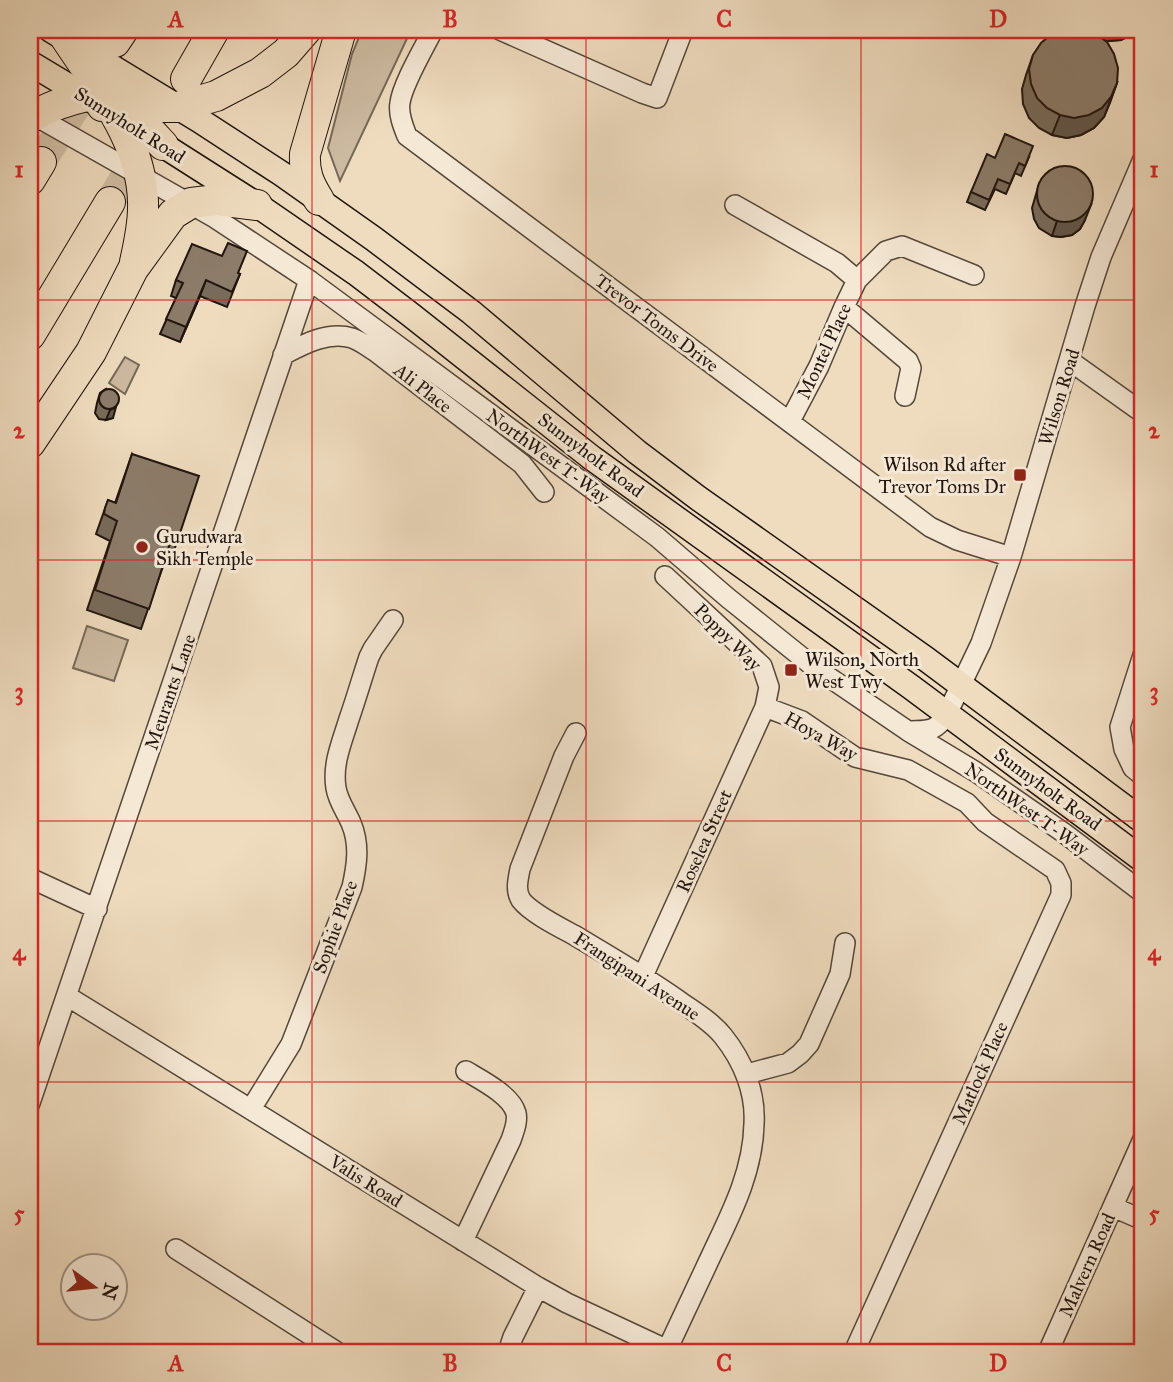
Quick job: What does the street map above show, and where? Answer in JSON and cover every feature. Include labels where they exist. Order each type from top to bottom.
[{"type":"highway","points":[[174,93],[214,30]]},
{"type":"highway","points":[[31,116],[69,99],[109,102],[174,93],[216,96],[260,73],[286,53],[306,30]]},
{"type":"highway","points":[[318,200],[304,169],[305,154],[341,30]]},
{"type":"highway","points":[[89,37],[109,102],[140,174],[143,208],[133,269]]},
{"type":"highway","points":[[109,102],[163,145]]},
{"type":"highway","points":[[30,443],[91,352],[133,269],[173,214],[191,203],[216,200],[257,205]]},
{"type":"highway","points":[[30,335],[110,202]]},
{"type":"main road","name":"Sunnyholt Road","points":[[89,37],[174,93],[435,284],[574,401],[668,475],[962,685],[1143,821]]},
{"type":"main road","name":"Sunnyholt Road","points":[[30,63],[109,102]]},
{"type":"main road","name":"Sunnyholt Road","points":[[163,145],[257,205],[411,314],[592,457],[1143,860]]},
{"type":"street","name":"Trevor Toms Drive","points":[[433,30],[400,103],[401,121],[407,136],[930,527],[957,540],[1011,556]]},
{"type":"street","points":[[500,30],[657,98],[683,30]]},
{"type":"street","name":"NorthWest T-Way","points":[[31,116],[191,203],[309,280],[657,537],[814,667],[908,731],[976,772],[1064,833],[1143,893]]},
{"type":"street","name":"Wilson Road","points":[[947,715],[981,643],[1011,556],[1101,257],[1141,171]]},
{"type":"street","points":[[735,205],[837,263],[857,281]]},
{"type":"street","name":"Montel Place","points":[[790,421],[819,366],[857,281],[887,251],[902,246],[974,275]]},
{"type":"street","name":"Meurants Lane","points":[[30,1103],[309,280]]},
{"type":"street","points":[[844,307],[908,361],[911,368],[905,396]]},
{"type":"street","name":"Ali Place","points":[[283,355],[308,342],[326,337],[345,336],[359,341],[522,464],[544,492]]},
{"type":"street","points":[[1070,361],[1143,412]]},
{"type":"street","name":"Poppy Way","points":[[665,576],[762,666],[769,687],[765,707]]},
{"type":"street","name":"Sophie Place","points":[[251,1109],[290,1044],[352,887],[358,852],[350,821],[336,790],[335,768],[369,657],[393,620]]},
{"type":"street","points":[[1143,655],[1120,727],[1124,749],[1133,768],[1143,776]]},
{"type":"street","name":"Hoya Way","points":[[765,707],[802,721],[855,757],[908,770],[968,803],[985,822]]},
{"type":"street","name":"Roselea Street","points":[[643,976],[765,707]]},
{"type":"street","points":[[908,731],[934,729],[947,715]]},
{"type":"street","name":"Frangipani Avenue","points":[[576,733],[564,756],[520,869],[516,885],[521,899],[538,914],[643,976],[702,1016],[722,1035],[747,1074],[753,1101],[753,1149],[746,1176],[669,1351]]},
{"type":"street","name":"Matlock Place","points":[[854,1352],[1061,895],[1061,883],[1055,870],[985,822]]},
{"type":"street","points":[[30,878],[97,909]]},
{"type":"street","points":[[747,1074],[788,1063],[809,1044],[840,974],[845,943]]},
{"type":"street","name":"Valis Road","points":[[67,996],[538,1287],[669,1351]]},
{"type":"street","points":[[463,1241],[516,1126],[516,1114],[511,1103],[466,1070]]},
{"type":"street","name":"Malvern Road","points":[[1048,1352],[1143,1139]]},
{"type":"street","points":[[1113,1207],[1143,1220]]},
{"type":"street","points":[[176,1249],[337,1352]]},
{"type":"street","points":[[508,1352],[538,1287]]},
{"type":"shaded area","points":[[362,30],[411,30],[340,181],[328,148],[352,54]]},
{"type":"shaded area","points":[[125,357],[139,365],[125,394],[109,383]]},
{"type":"shaded area","points":[[87,626],[128,640],[114,681],[73,668]]},
{"type":"building","points":[[1063,30],[1090,30],[1107,42],[1114,54],[1118,68],[1117,83],[1102,108],[1089,115],[1074,118],[1060,115],[1037,98],[1031,84],[1029,69],[1033,55],[1041,43],[1053,33]]},
{"type":"building","points":[[1005,134],[1033,146],[1025,166],[1019,163],[1010,184],[998,179],[989,200],[971,192],[987,154],[995,158]]},
{"type":"building","points":[[1065,166],[1076,168],[1085,174],[1091,183],[1091,205],[1085,214],[1076,220],[1065,222],[1054,220],[1045,214],[1039,205],[1037,194],[1039,183],[1045,174],[1054,168]]},
{"type":"building","points":[[228,243],[247,251],[232,292],[206,280],[186,327],[166,319],[183,283],[176,280],[192,244],[222,256]]},
{"type":"building","points":[[109,389],[116,392],[119,399],[116,406],[109,409],[102,406],[99,399],[102,392]]},
{"type":"building","name":"Gurudwara Sikh Temple","points":[[132,454],[199,476],[178,539],[172,537],[149,609],[95,590],[117,521],[104,514],[105,508],[108,500],[116,503]]},
{"type":"tunnel","points":[[41,162],[91,82]]},
{"type":"tunnel","points":[[110,202],[145,145]]},
{"type":"place","name":"Wilson Rd after Trevor Toms Dr","points":[[1020,475]]},
{"type":"place","name":"Gurudwara Sikh Temple","points":[[142,547]]},
{"type":"place","name":"Wilson, North West Twy","points":[[791,670]]}]
